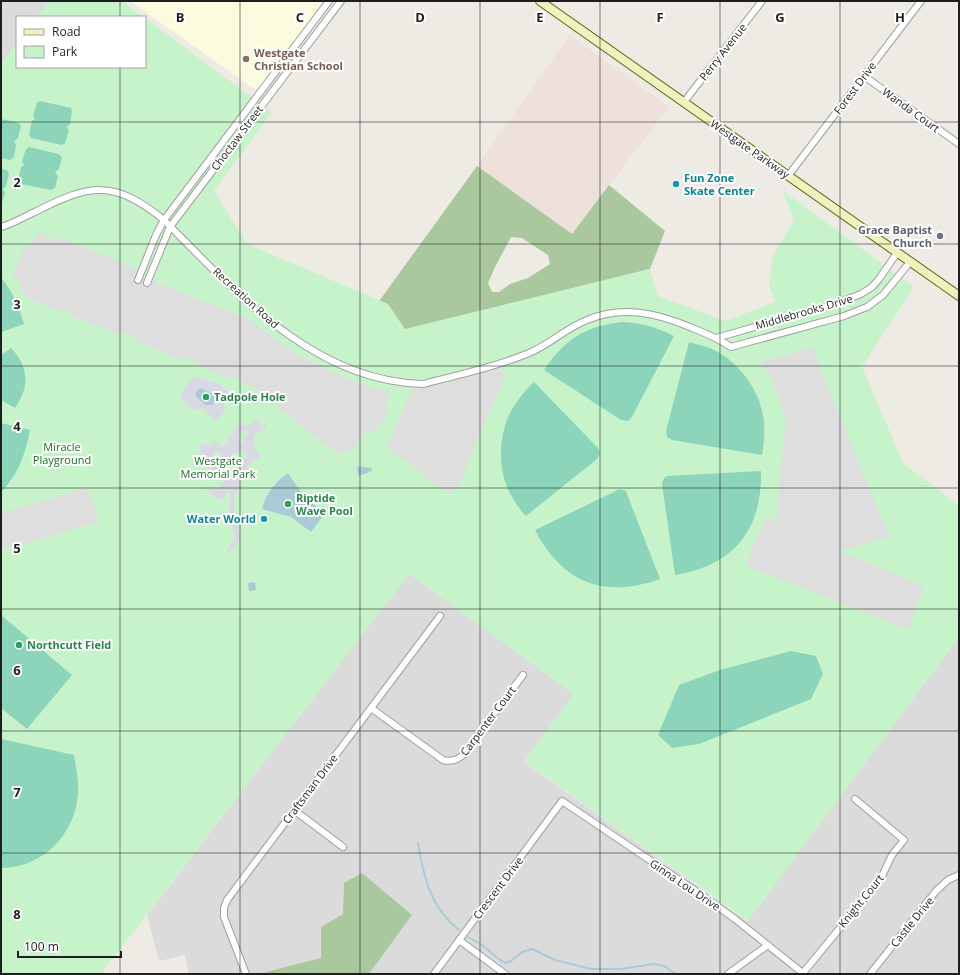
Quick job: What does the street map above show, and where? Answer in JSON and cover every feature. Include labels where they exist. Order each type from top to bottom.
[{"type":"main road","name":"Westgate Parkway","points":[[540,1],[959,296]]},
{"type":"street","name":"Choctaw Street","points":[[138,280],[156,235],[164,220],[329,1]]},
{"type":"street","name":"Choctaw Street","points":[[147,283],[170,227],[341,1]]},
{"type":"street","name":"Perry Avenue","points":[[684,102],[762,1]]},
{"type":"street","name":"Forest Drive","points":[[788,176],[921,1]]},
{"type":"street","name":"Wanda Court","points":[[864,76],[959,144]]},
{"type":"street","name":"Recreation Road","points":[[1,227],[68,197],[90,190],[98,189],[115,192],[134,199],[164,220],[234,290],[275,325],[313,350],[343,366],[366,375],[389,381],[423,384],[494,365],[530,352],[588,319],[610,313],[628,311],[660,316],[716,338],[731,347]]},
{"type":"street","name":"Middlebrooks Drive","points":[[716,338],[835,304],[861,294],[872,287],[898,253]]},
{"type":"street","name":"Middlebrooks Drive","points":[[731,347],[844,316],[868,307],[883,295],[910,262]]},
{"type":"street","name":"Craftsman Drive","points":[[246,974],[224,917],[224,908],[227,900],[440,616]]},
{"type":"street","name":"Carpenter Court","points":[[371,708],[443,760],[453,761],[464,754],[523,675]]},
{"type":"street","name":"Knight Court","points":[[804,973],[881,878],[892,855],[904,840],[855,799]]},
{"type":"street","name":"Ginna Lou Drive","points":[[562,801],[702,896],[804,973]]},
{"type":"street","name":"Crescent Drive","points":[[434,974],[562,801]]},
{"type":"street","points":[[294,810],[344,847]]},
{"type":"street","name":"Castle Drive","points":[[870,974],[936,891],[948,880],[959,875]]},
{"type":"street","points":[[459,940],[505,974]]},
{"type":"street","points":[[728,974],[768,945]]},
{"type":"shaded area","points":[[1,1],[50,1],[38,16],[16,16],[16,44],[1,64]]},
{"type":"shaded area","name":"Westgate Christian School","points":[[130,1],[324,1],[257,91]]},
{"type":"shaded area","points":[[570,35],[669,107],[572,234],[477,166]]},
{"type":"shaded area","points":[[44,232],[46,237],[50,240],[52,240],[54,236],[137,268],[136,274],[248,319],[294,352],[344,378],[369,387],[391,392],[385,407],[389,413],[374,433],[369,429],[356,446],[348,451],[338,454],[248,384],[234,377],[232,379],[197,365],[198,362],[185,358],[184,360],[136,341],[136,338],[124,333],[123,335],[71,316],[72,313],[63,309],[62,312],[26,298],[27,295],[19,289],[19,279],[12,276],[25,244],[32,246],[37,234]]},
{"type":"shaded area","points":[[812,347],[889,537],[839,551],[924,586],[908,629],[746,566],[765,517],[777,521],[781,462],[786,425],[778,394],[770,376],[762,366],[761,362]]},
{"type":"shaded area","points":[[502,367],[500,370],[506,373],[456,491],[452,490],[449,494],[387,447],[413,388],[452,382]]},
{"type":"shaded area","points":[[194,376],[217,383],[229,392],[230,395],[224,402],[225,411],[219,418],[213,420],[204,409],[193,409],[180,398],[181,393]],"holes":[[[201,388],[215,396],[212,405],[208,406]]]},
{"type":"shaded area","points":[[256,420],[263,426],[266,423],[266,428],[261,429],[261,431],[258,432],[253,438],[255,440],[255,442],[253,442],[254,449],[259,451],[260,458],[255,459],[255,461],[251,462],[252,465],[248,466],[249,470],[247,470],[247,473],[244,474],[244,478],[241,479],[241,483],[234,499],[234,511],[239,533],[243,536],[230,553],[226,550],[234,539],[234,536],[229,509],[229,494],[226,492],[226,498],[217,499],[205,489],[208,485],[217,491],[224,481],[204,466],[202,468],[199,445],[213,443],[213,440],[223,447],[240,424],[243,426],[251,425],[250,423],[254,423]],"holes":[[[247,430],[247,437],[243,438],[244,442],[240,442],[240,431]],[[219,451],[222,457],[218,457],[214,463],[210,464],[215,452]],[[246,451],[247,458],[243,459],[242,467],[236,468],[237,471],[235,474],[228,471],[227,463],[230,463],[229,459],[233,456],[232,453]]]},
{"type":"shaded area","points":[[86,488],[89,490],[99,520],[98,522],[1,550],[1,513]]},
{"type":"shaded area","points":[[409,573],[574,694],[524,762],[747,921],[959,637],[959,974],[369,974],[412,915],[344,883],[343,914],[321,927],[321,958],[258,974],[189,974],[185,955],[159,961],[147,915]]},
{"type":"green space","points":[[50,1],[122,1],[142,16],[38,16]]},
{"type":"green space","name":"Westgate Memorial Park","points":[[146,19],[272,112],[214,191],[247,244],[388,304],[405,329],[650,269],[658,296],[725,321],[775,302],[769,286],[772,258],[794,220],[782,190],[914,287],[862,367],[903,463],[959,505],[959,637],[748,921],[524,761],[574,694],[409,574],[101,974],[1,974],[1,64],[16,44],[16,68],[146,68]]},
{"type":"green space","points":[[40,101],[71,108],[72,112],[70,124],[66,127],[69,130],[65,143],[62,145],[31,138],[29,134],[32,121],[35,119],[33,116],[37,103]]},
{"type":"green space","points":[[1,119],[19,123],[21,126],[18,138],[14,141],[16,145],[14,157],[10,160],[1,158]]},
{"type":"green space","points":[[29,147],[59,154],[62,158],[59,169],[55,172],[58,176],[55,188],[51,190],[21,184],[18,180],[21,167],[24,165],[22,161],[26,149]]},
{"type":"green space","points":[[477,166],[572,234],[609,185],[665,231],[650,269],[405,330],[377,304]],"holes":[[[511,237],[522,238],[548,255],[550,264],[528,278],[510,284],[499,292],[492,292],[488,283]]]},
{"type":"green space","points":[[1,169],[7,170],[9,174],[6,186],[3,189],[5,193],[1,206]]},
{"type":"green space","points":[[1,278],[9,288],[15,300],[24,324],[1,332]]},
{"type":"green space","points":[[622,322],[649,326],[674,336],[632,417],[628,421],[621,420],[544,370],[560,350],[577,336],[597,327]]},
{"type":"green space","points":[[689,342],[707,347],[728,359],[746,377],[753,387],[762,410],[764,422],[762,455],[672,440],[667,437],[666,431]]},
{"type":"green space","points":[[11,348],[21,362],[25,377],[23,392],[15,408],[1,400],[1,355]]},
{"type":"green space","points":[[534,382],[598,448],[600,454],[597,459],[526,516],[509,492],[505,481],[502,469],[501,445],[506,422],[511,411],[521,396]]},
{"type":"green space","points":[[1,423],[30,430],[26,448],[17,471],[1,492]]},
{"type":"green space","points":[[761,471],[760,492],[756,511],[750,528],[740,542],[728,554],[713,563],[696,570],[675,575],[662,484],[664,478],[667,476]]},
{"type":"green space","points":[[620,489],[626,491],[660,579],[639,585],[620,587],[603,586],[587,582],[572,574],[558,563],[546,548],[535,530]]},
{"type":"green space","name":"Northcutt Field","points":[[1,615],[72,675],[27,729],[1,708]]},
{"type":"green space","points":[[791,651],[816,656],[823,674],[811,699],[699,744],[672,748],[658,735],[679,685],[720,670]]},
{"type":"green space","points":[[1,739],[74,755],[78,794],[76,809],[70,823],[54,846],[43,855],[30,862],[16,867],[1,868]]},
{"type":"green space","points":[[362,873],[412,915],[369,974],[258,974],[321,958],[321,927],[343,914],[344,883]]},
{"type":"water","name":"Tadpole Hole","points":[[201,388],[215,395],[216,399],[213,405],[206,405],[196,397],[196,392]]},
{"type":"water","points":[[357,466],[372,468],[372,471],[358,476]]},
{"type":"water","name":"Riptide Wave Pool","points":[[288,473],[305,498],[325,513],[311,532],[291,517],[262,509],[272,488]]},
{"type":"water","points":[[255,582],[256,590],[249,591],[248,583]]},
{"type":"waterway","points":[[418,843],[426,880],[435,902],[441,912],[459,930]]},
{"type":"waterway","points":[[468,937],[482,945],[506,963],[522,952],[532,949],[555,960],[591,969],[621,969],[654,964],[664,966],[676,974]]},
{"type":"place","name":"Westgate Christian School","points":[[246,59]]},
{"type":"place","name":"Fun Zone Skate Center","points":[[676,184]]},
{"type":"place","name":"Grace Baptist Church","points":[[940,236]]},
{"type":"place","name":"Tadpole Hole","points":[[206,397]]},
{"type":"place","name":"Riptide Wave Pool","points":[[288,504]]},
{"type":"place","name":"Water World","points":[[264,519]]},
{"type":"place","name":"Northcutt Field","points":[[19,645]]},
{"type":"park label","name":"Miracle Playground","points":[[62,453]]}]
